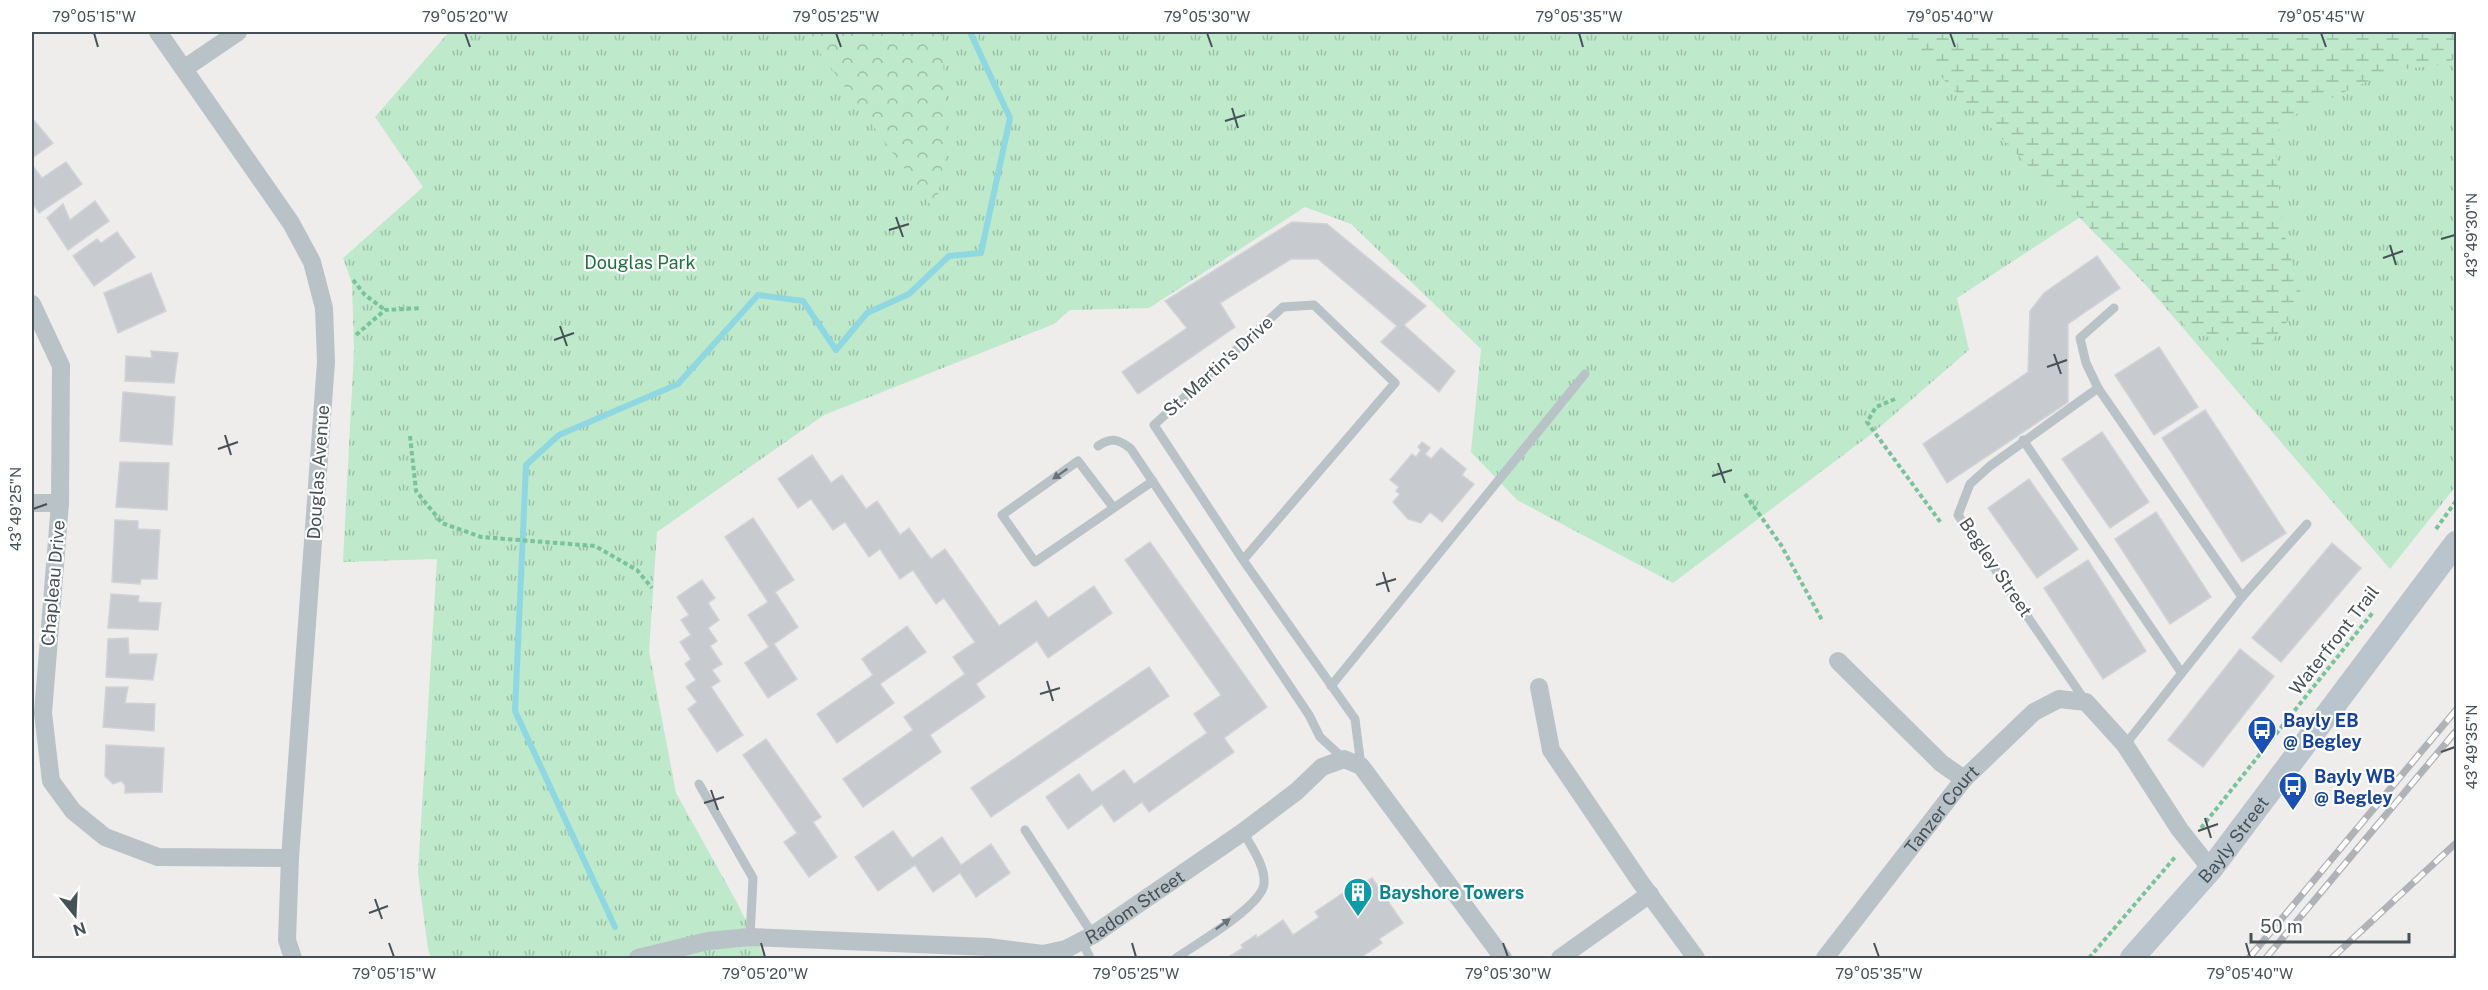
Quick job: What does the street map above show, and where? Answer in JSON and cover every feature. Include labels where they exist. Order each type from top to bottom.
[{"type":"main road","name":"Bayly Street","points":[[2132,958],[2211,869],[2457,543]]},
{"type":"street","name":"Douglas Avenue","points":[[158,32],[291,223],[312,262],[324,308],[326,362],[290,858],[287,940],[293,958]]},
{"type":"street","points":[[185,68],[238,32]]},
{"type":"street","name":"Chapleau Drive","points":[[32,304],[61,366],[60,503],[43,713],[51,781],[73,811],[105,837],[158,857],[290,858]]},
{"type":"street","points":[[32,503],[60,503]]},
{"type":"street","points":[[1838,660],[1941,763],[1964,779]]},
{"type":"street","points":[[1539,687],[1551,750],[1696,958]]},
{"type":"street","name":"Tanzer Court","points":[[1825,958],[1964,779],[2034,712],[2059,699],[2086,702]]},
{"type":"street","name":"Begley Street","points":[[2086,702],[2125,745],[2189,841],[2211,869]]},
{"type":"street","name":"Radom Street","points":[[639,958],[708,941],[750,937],[988,947],[1052,955],[1087,938],[1243,832],[1297,791],[1322,767],[1353,762]]},
{"type":"street","name":"St. Martin's Drive","points":[[1353,762],[1503,958]]},
{"type":"street","points":[[1560,958],[1650,894]]},
{"type":"lane","name":"St. Martin's Drive","points":[[1243,560],[1395,383],[1314,304],[1283,307],[1154,425],[1243,560],[1355,719],[1353,762]]},
{"type":"lane","points":[[2114,308],[2080,338],[2086,363],[2098,388],[2242,597]]},
{"type":"lane","points":[[1331,686],[1585,374]]},
{"type":"lane","name":"Begley Street","points":[[2086,702],[1958,515],[1970,484],[1990,465],[2098,388]]},
{"type":"lane","name":"St. Martin's Drive","points":[[1098,446],[1107,440],[1120,440],[1131,449],[1309,715],[1320,737],[1353,762]]},
{"type":"lane","points":[[2024,441],[2181,672]]},
{"type":"lane","points":[[1113,507],[1078,461],[1002,515],[1035,562],[1153,481]]},
{"type":"lane","points":[[2125,745],[2142,727],[2181,672],[2242,597],[2307,524]]},
{"type":"lane","points":[[699,784],[753,878],[750,937]]},
{"type":"lane","points":[[1025,830],[1087,938],[1090,958]]},
{"type":"lane","points":[[1176,958],[1248,906],[1262,892],[1265,881],[1259,863],[1243,832]]},
{"type":"path","points":[[353,280],[365,295],[385,310]]},
{"type":"path","points":[[356,335],[385,310],[421,308]]},
{"type":"path","points":[[1895,399],[1876,407],[1867,422],[1941,523]]},
{"type":"path","points":[[410,436],[416,491],[442,523],[481,537],[596,546],[637,570],[651,588]]},
{"type":"path","points":[[1745,494],[1781,545],[1823,622]]},
{"type":"path","points":[[2431,536],[2457,501]]},
{"type":"path","name":"Waterfront Trail","points":[[2090,958],[2189,841],[2211,819],[2378,607]]},
{"type":"green space","name":"Douglas Park","points":[[449,32],[2456,32],[2456,486],[2390,569],[2085,214],[1957,298],[1969,350],[1874,432],[1673,583],[1517,500],[1471,452],[1481,349],[1351,224],[1305,207],[1149,308],[1070,310],[1054,324],[824,415],[657,532],[649,651],[676,793],[765,958],[431,958],[418,873],[437,559],[343,562],[354,350],[352,283],[343,258],[423,187],[375,117]]},
{"type":"green space","points":[[805,32],[942,32],[947,145],[935,211]]},
{"type":"green space","points":[[1901,32],[2456,32],[2456,58],[2445,64],[2390,71],[2288,118],[2274,137],[2283,229],[2303,302],[2266,348],[2194,334],[1945,81]]},
{"type":"building","points":[[32,118],[53,143],[32,158]]},
{"type":"building","points":[[66,162],[82,184],[39,213],[32,202],[32,165],[42,178]]},
{"type":"building","points":[[95,201],[109,221],[68,250],[47,218],[63,204],[70,220]]},
{"type":"building","points":[[1292,222],[1327,224],[1426,306],[1404,325],[1455,371],[1439,392],[1381,342],[1397,326],[1318,259],[1291,259],[1220,303],[1235,327],[1138,394],[1122,372],[1187,328],[1165,301]]},
{"type":"building","points":[[117,232],[135,257],[94,286],[73,256],[97,239],[101,243]]},
{"type":"building","points":[[2097,256],[2120,288],[2068,324],[2068,402],[1947,483],[1923,444],[2028,372],[2030,311],[2044,293]]},
{"type":"building","points":[[151,273],[166,311],[118,333],[104,293]]},
{"type":"building","points":[[2159,347],[2198,407],[2154,435],[2115,375]]},
{"type":"building","points":[[151,351],[178,353],[174,383],[125,381],[126,356],[152,358]]},
{"type":"building","points":[[123,392],[175,397],[172,445],[120,441]]},
{"type":"building","points":[[2205,410],[2286,533],[2242,562],[2162,438]]},
{"type":"building","points":[[2102,432],[2149,502],[2110,528],[2062,459]]},
{"type":"building","points":[[1422,442],[1430,448],[1425,454],[1431,459],[1441,448],[1466,469],[1462,475],[1474,484],[1442,522],[1430,512],[1421,523],[1408,519],[1393,502],[1400,494],[1396,491],[1399,487],[1390,480],[1412,454],[1416,457],[1421,450],[1418,447]]},
{"type":"building","points":[[812,455],[831,483],[842,475],[866,509],[877,501],[900,535],[909,528],[931,559],[945,549],[999,626],[1036,601],[1048,618],[1094,586],[1112,613],[1048,658],[1037,641],[976,684],[985,697],[930,735],[941,752],[863,807],[843,779],[913,730],[904,717],[965,674],[953,657],[975,642],[944,598],[936,604],[913,570],[900,579],[880,549],[869,557],[845,522],[833,530],[811,499],[798,508],[778,479]]},
{"type":"building","points":[[120,462],[169,463],[167,510],[116,507]]},
{"type":"building","points":[[2029,479],[2078,549],[2037,578],[1988,508]]},
{"type":"building","points":[[2156,512],[2211,597],[2170,624],[2115,539]]},
{"type":"building","points":[[753,518],[794,580],[775,592],[798,627],[774,644],[797,679],[768,698],[745,663],[769,647],[748,615],[768,602],[725,537]]},
{"type":"building","points":[[115,520],[138,521],[138,529],[160,530],[157,579],[141,579],[140,584],[112,582]]},
{"type":"building","points":[[1150,542],[1267,707],[1224,738],[1234,752],[1149,812],[1142,802],[1114,822],[1102,804],[1068,829],[1046,797],[1079,774],[1092,792],[1124,770],[1134,784],[1207,733],[1194,714],[1221,695],[1125,560]]},
{"type":"building","points":[[2332,543],[2361,568],[2281,662],[2252,638]]},
{"type":"building","points":[[2088,560],[2146,651],[2103,679],[2044,588]]},
{"type":"building","points":[[702,580],[715,598],[708,603],[719,620],[708,628],[717,641],[710,646],[722,664],[712,670],[720,681],[711,687],[743,735],[717,752],[688,709],[697,702],[686,687],[696,680],[685,664],[691,659],[680,642],[691,635],[681,620],[689,615],[677,597]]},
{"type":"building","points":[[111,594],[139,596],[138,602],[161,603],[158,630],[108,628]]},
{"type":"building","points":[[907,626],[926,652],[880,684],[894,703],[837,743],[817,714],[873,675],[862,659]]},
{"type":"building","points":[[128,638],[129,654],[157,654],[153,680],[106,677],[108,639]]},
{"type":"building","points":[[2240,649],[2274,676],[2203,767],[2168,740]]},
{"type":"building","points":[[1149,667],[1169,696],[991,817],[971,788]]},
{"type":"building","points":[[106,687],[128,687],[125,703],[155,704],[154,731],[103,727]]},
{"type":"building","points":[[766,739],[821,817],[813,822],[837,857],[809,877],[784,842],[797,833],[743,755]]},
{"type":"building","points":[[106,745],[164,748],[162,792],[125,793],[125,785],[121,781],[113,784],[105,776]]},
{"type":"building","points":[[893,831],[912,858],[942,837],[961,865],[991,844],[1010,873],[976,897],[960,873],[933,892],[915,865],[878,891],[855,857]]},
{"type":"building","name":"Bayshore Towers","points":[[1372,878],[1403,923],[1379,939],[1382,943],[1360,958],[1227,958],[1243,948],[1241,945],[1256,935],[1257,938],[1283,920],[1293,935],[1319,917],[1315,912],[1346,891],[1348,894]]},
{"type":"waterway","points":[[615,927],[515,711],[526,465],[559,435],[678,384],[758,295],[803,301],[836,350],[867,313],[909,294],[949,256],[981,253],[1010,118],[970,32]]},
{"type":"railway","points":[[2249,958],[2456,710]]},
{"type":"railway","points":[[2266,958],[2456,731]]},
{"type":"railway","points":[[2332,958],[2456,843]]},
{"type":"place","name":"Bayly EB @ Begley","points":[[2262,756]]},
{"type":"place","name":"Bayly WB @ Begley","points":[[2293,812]]},
{"type":"place","name":"Bayshore Towers","points":[[1358,918]]}]
